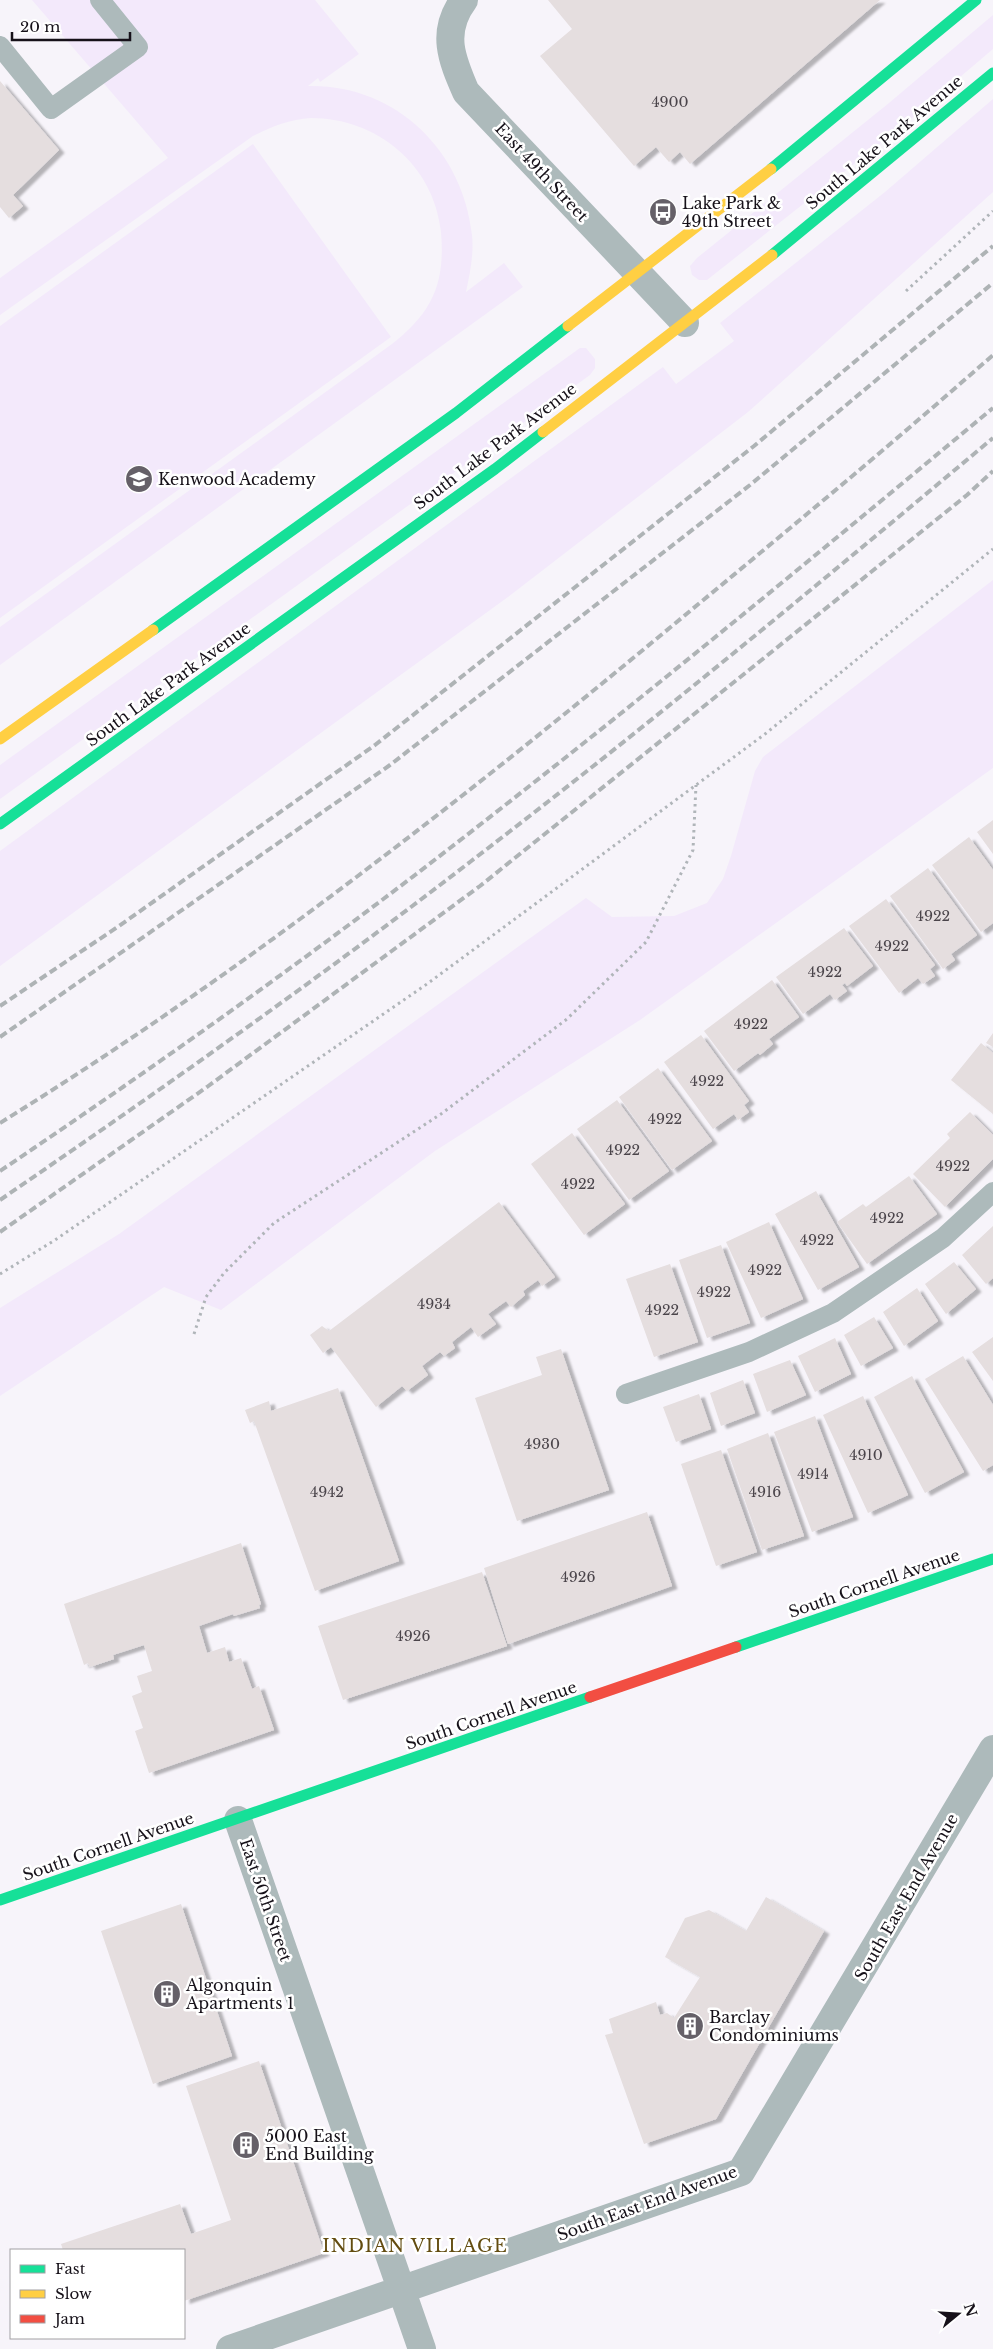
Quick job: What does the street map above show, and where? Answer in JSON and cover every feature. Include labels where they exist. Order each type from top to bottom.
[{"type":"street","name":"East 49th Street","points":[[464,0],[459,6],[450,32],[452,59],[466,92],[685,323]]},
{"type":"street","points":[[0,739],[456,413],[606,298],[636,272],[759,179],[976,0]]},
{"type":"street","name":"South Lake Park Avenue","points":[[0,824],[495,469],[802,232],[993,73]]},
{"type":"street","name":"South Cornell Avenue","points":[[0,1900],[993,1560]]},
{"type":"street","name":"South East End Avenue","points":[[230,2349],[741,2172],[993,1749]]},
{"type":"street","name":"East 50th Street","points":[[238,1820],[422,2349]]},
{"type":"lane","points":[[0,46],[51,109],[138,47],[100,0]]},
{"type":"lane","points":[[626,1394],[750,1352],[833,1313],[942,1238],[993,1192]]},
{"type":"path","points":[[906,291],[993,211]]},
{"type":"path","points":[[0,1274],[64,1234],[427,984],[765,734],[993,550]]},
{"type":"path","points":[[194,1334],[206,1297],[224,1272],[274,1223],[441,1114],[559,1025],[646,942],[693,850],[696,784]]},
{"type":"shaded area","points":[[32,0],[315,0],[359,54],[320,82],[318,78],[308,86],[340,88],[369,96],[396,110],[419,128],[439,150],[455,176],[466,204],[472,235],[472,249],[466,292],[504,263],[523,287],[0,665],[0,627],[403,335],[418,320],[430,302],[437,285],[442,259],[441,232],[436,208],[427,186],[414,166],[398,150],[379,136],[358,126],[335,120],[303,119],[281,124],[253,136],[0,315],[0,278],[168,158]]},
{"type":"shaded area","points":[[993,15],[993,49],[906,123],[707,280],[699,280],[692,275],[690,266],[697,258],[889,103]]},
{"type":"shaded area","points":[[993,99],[993,192],[748,412],[508,597],[0,966],[0,851],[663,367],[676,384],[734,341],[720,323],[885,192]]},
{"type":"shaded area","points":[[253,144],[391,337],[0,618],[0,326]]},
{"type":"shaded area","points":[[580,348],[586,348],[595,359],[595,368],[590,375],[0,799],[0,765]]},
{"type":"shaded area","points":[[993,580],[993,768],[640,1020],[435,1151],[221,1310],[164,1287],[0,1396],[0,1308],[119,1234],[586,898],[612,917],[674,916],[707,903],[723,879],[755,771],[763,757]]},
{"type":"building","points":[[548,0],[880,0],[690,164],[680,152],[669,162],[656,147],[634,166],[540,56],[572,29]]},
{"type":"building","points":[[0,81],[59,150],[13,195],[23,206],[9,218],[0,207]]},
{"type":"building","points":[[993,820],[993,854],[977,832]]},
{"type":"building","points":[[969,837],[993,870],[993,923],[981,932],[932,865]]},
{"type":"building","points":[[928,868],[977,935],[951,954],[955,960],[943,969],[890,896]]},
{"type":"building","points":[[886,899],[935,965],[930,969],[935,976],[923,984],[918,978],[899,993],[849,926]]},
{"type":"building","points":[[844,928],[873,966],[847,986],[845,983],[842,985],[847,991],[835,1000],[830,994],[803,1014],[776,977]]},
{"type":"building","points":[[772,980],[799,1017],[769,1039],[773,1044],[760,1055],[758,1053],[734,1071],[704,1031]]},
{"type":"building","points":[[993,1033],[993,1047],[986,1043]]},
{"type":"building","points":[[701,1035],[749,1101],[744,1105],[749,1112],[738,1120],[734,1114],[713,1129],[664,1062]]},
{"type":"building","points":[[981,1043],[993,1053],[993,1114],[951,1080]]},
{"type":"building","points":[[658,1068],[712,1141],[672,1170],[619,1097]]},
{"type":"building","points":[[617,1100],[669,1171],[629,1200],[577,1129]]},
{"type":"building","points":[[970,1112],[993,1135],[993,1159],[945,1207],[913,1174],[950,1138],[947,1134]]},
{"type":"building","points":[[572,1133],[625,1204],[584,1235],[531,1164]]},
{"type":"building","points":[[909,1176],[937,1214],[867,1264],[837,1222],[863,1204],[866,1207]]},
{"type":"building","points":[[816,1191],[859,1267],[818,1290],[775,1214]]},
{"type":"building","points":[[499,1202],[555,1277],[542,1286],[538,1280],[523,1291],[525,1295],[511,1307],[506,1301],[488,1314],[496,1324],[478,1337],[471,1327],[452,1342],[455,1348],[444,1356],[440,1352],[422,1366],[428,1375],[407,1391],[402,1386],[376,1407],[331,1347],[323,1353],[310,1335],[322,1326],[329,1331]]},
{"type":"building","points":[[769,1222],[803,1299],[761,1318],[726,1242]]},
{"type":"building","points":[[993,1226],[993,1278],[986,1284],[962,1255]]},
{"type":"building","points":[[721,1245],[750,1323],[707,1338],[679,1260]]},
{"type":"building","points":[[954,1262],[976,1289],[946,1314],[925,1284]]},
{"type":"building","points":[[670,1264],[698,1342],[654,1357],[626,1279]]},
{"type":"building","points":[[917,1288],[938,1321],[904,1346],[883,1312]]},
{"type":"building","points":[[874,1317],[893,1348],[861,1366],[844,1335]]},
{"type":"building","points":[[993,1337],[993,1381],[972,1352]]},
{"type":"building","points":[[835,1338],[851,1374],[815,1392],[798,1356]]},
{"type":"building","points":[[561,1349],[609,1490],[517,1521],[475,1398],[542,1375],[536,1357]]},
{"type":"building","points":[[963,1356],[993,1405],[993,1465],[983,1471],[925,1379]]},
{"type":"building","points":[[790,1360],[806,1395],[767,1412],[753,1374]]},
{"type":"building","points":[[912,1376],[964,1472],[925,1493],[874,1397]]},
{"type":"building","points":[[743,1380],[755,1413],[721,1426],[710,1393]]},
{"type":"building","points":[[338,1388],[399,1561],[315,1591],[254,1421],[250,1423],[245,1410],[269,1401],[271,1411]]},
{"type":"building","points":[[699,1394],[711,1429],[676,1442],[663,1407]]},
{"type":"building","points":[[863,1396],[908,1495],[868,1513],[823,1415]]},
{"type":"building","points":[[815,1416],[853,1517],[812,1532],[774,1432]]},
{"type":"building","points":[[768,1433],[804,1536],[762,1550],[727,1449]]},
{"type":"building","points":[[721,1450],[757,1552],[716,1566],[681,1464]]},
{"type":"building","points":[[647,1512],[672,1586],[508,1644],[484,1568]]},
{"type":"building","points":[[241,1543],[261,1604],[259,1605],[260,1608],[234,1616],[233,1614],[199,1626],[207,1653],[225,1647],[229,1662],[241,1658],[252,1689],[259,1686],[274,1730],[149,1773],[135,1731],[143,1728],[132,1696],[142,1692],[137,1676],[152,1671],[144,1645],[113,1655],[114,1659],[90,1667],[88,1663],[84,1665],[64,1604]]},
{"type":"building","points":[[482,1572],[507,1646],[343,1700],[318,1626]]},
{"type":"building","name":"Barclay Condominiums","points":[[766,1897],[824,1931],[716,2119],[644,2144],[605,2035],[613,2033],[609,2019],[656,2002],[660,2015],[667,2013],[674,2018],[700,1977],[665,1957],[685,1918],[709,1910],[746,1931]]},
{"type":"building","name":"Algonquin Apartments 1","points":[[181,1904],[232,2056],[153,2084],[101,1931]]},
{"type":"building","name":"5000 East End Building","points":[[259,2061],[324,2253],[185,2301],[185,2249],[63,2249],[61,2244],[180,2204],[191,2234],[231,2220],[186,2086]]},
{"type":"railway","points":[[0,1006],[119,926],[375,745],[754,446],[993,246]]},
{"type":"railway","points":[[0,1037],[390,765],[750,485],[993,283]]},
{"type":"railway","points":[[0,1123],[90,1066],[178,1006],[351,881],[436,816],[602,684],[723,584],[993,355]]},
{"type":"railway","points":[[0,1171],[210,1026],[415,875],[634,703],[993,408]]},
{"type":"railway","points":[[0,1200],[237,1034],[354,949],[537,811],[799,600],[993,438]]},
{"type":"railway","points":[[0,1232],[207,1087],[480,886],[967,495],[993,471]]},
{"type":"traffic: fast","points":[[771,169],[976,0]]},
{"type":"traffic: fast","points":[[772,255],[993,73]]},
{"type":"traffic: fast","points":[[153,630],[456,413],[568,326]]},
{"type":"traffic: fast","points":[[0,824],[495,469],[543,432]]},
{"type":"traffic: fast","points":[[736,1647],[993,1559]]},
{"type":"traffic: fast","points":[[0,1900],[590,1697]]},
{"type":"traffic: slow","points":[[568,326],[771,169]]},
{"type":"traffic: slow","points":[[543,432],[772,255]]},
{"type":"traffic: slow","points":[[0,739],[153,630]]},
{"type":"traffic: jam","points":[[590,1697],[736,1647]]},
{"type":"place","name":"Lake Park & 49th Street","points":[[663,212]]},
{"type":"place","name":"Kenwood Academy","points":[[139,479]]},
{"type":"place","name":"Algonquin Apartments 1","points":[[167,1994]]},
{"type":"place","name":"Barclay Condominiums","points":[[690,2026]]},
{"type":"place","name":"5000 East End Building","points":[[246,2145]]},
{"type":"district","name":"INDIAN VILLAGE","points":[[415,2246]]}]
